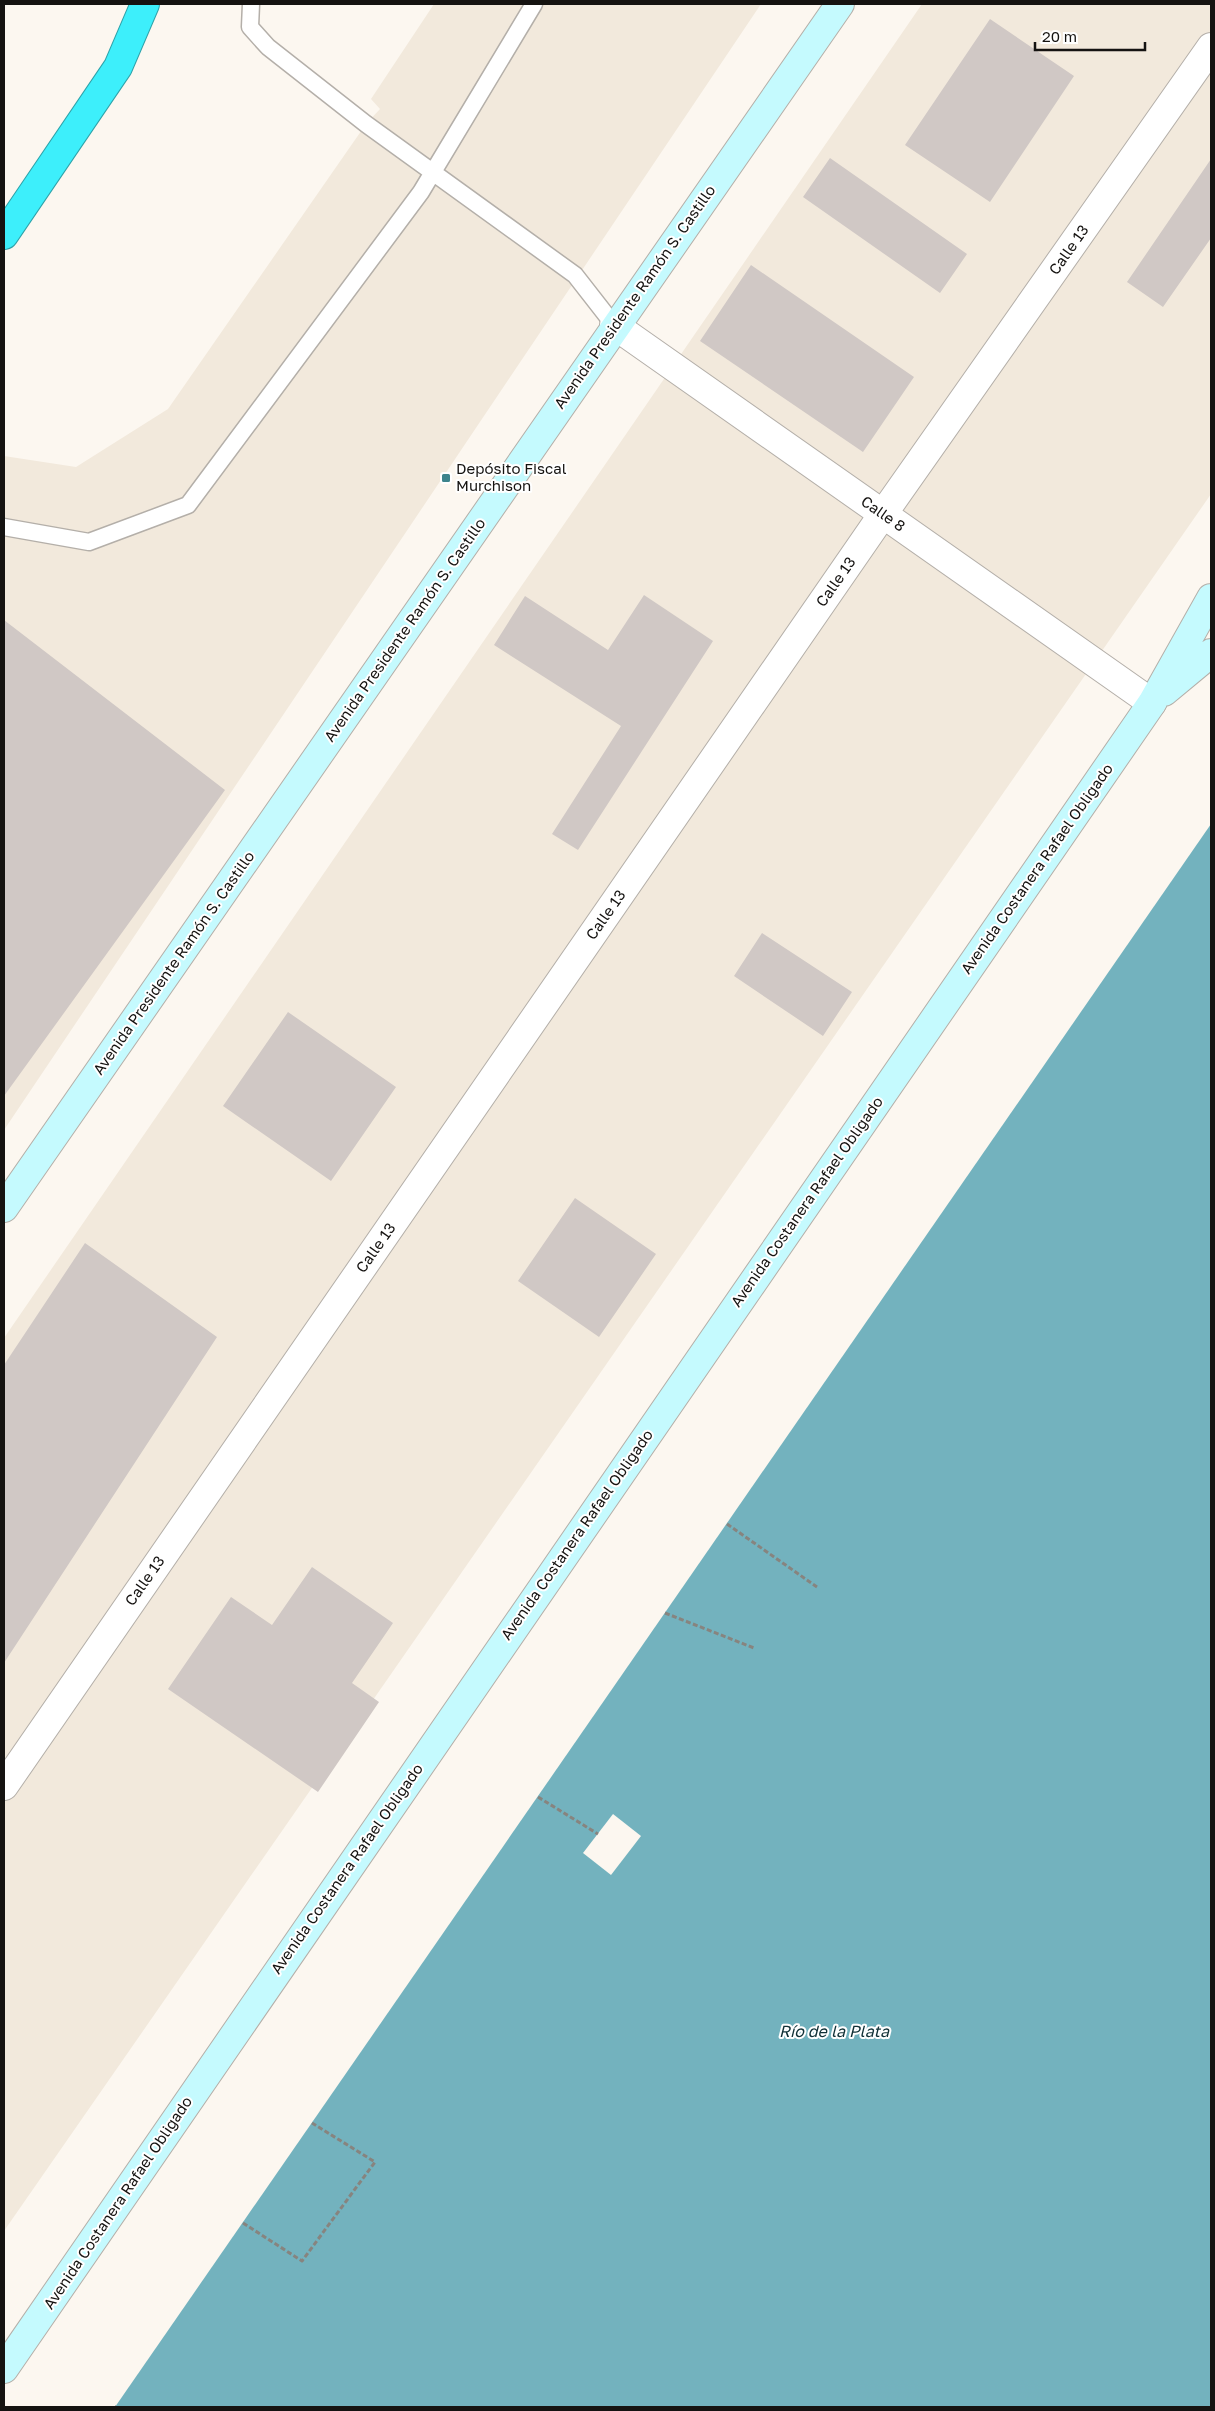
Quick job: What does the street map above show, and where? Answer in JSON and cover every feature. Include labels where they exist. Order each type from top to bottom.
[{"type":"highway","points":[[4,235],[118,67],[145,4]]},
{"type":"main road","name":"Avenida Presidente Ramón S. Castillo","points":[[4,1208],[481,521],[614,325],[840,4]]},
{"type":"main road","name":"Avenida Costanera Rafael Obligado","points":[[4,2369],[1152,703],[1211,598]]},
{"type":"main road","name":"Avenida Costanera Rafael Obligado","points":[[1152,703],[1211,653]]},
{"type":"street","name":"Calle 13","points":[[4,1786],[883,514],[1211,47]]},
{"type":"street","name":"Calle 8","points":[[614,325],[1152,703]]},
{"type":"lane","points":[[251,4],[250,27],[268,47],[366,124],[575,275],[614,325]]},
{"type":"lane","points":[[4,527],[89,542],[188,506],[434,172],[534,4]]},
{"type":"path","points":[[727,1524],[817,1587]]},
{"type":"path","points":[[664,1613],[754,1648]]},
{"type":"path","points":[[538,1797],[598,1834]]},
{"type":"path","points":[[243,2223],[302,2261],[376,2162],[312,2123]]},
{"type":"shaded area","points":[[434,4],[761,4],[4,1130],[4,456],[76,467],[168,409],[366,124],[380,109],[371,99]]},
{"type":"shaded area","points":[[922,4],[1211,4],[1211,494],[4,2231],[4,1338]]},
{"type":"water","name":"Río de la Plata","points":[[1211,824],[1211,2407],[115,2407]]},
{"type":"pier","points":[[613,1814],[641,1836],[611,1875],[583,1853]]},
{"type":"building","points":[[990,19],[1074,76],[990,202],[905,145]]},
{"type":"building","points":[[830,158],[967,254],[940,293],[803,197]]},
{"type":"building","points":[[1211,159],[1211,238],[1163,307],[1127,282]]},
{"type":"building","points":[[751,265],[914,377],[863,452],[700,341]]},
{"type":"building","points":[[644,595],[713,641],[578,850],[552,834],[621,726],[494,645],[525,596],[608,650]]},
{"type":"building","points":[[4,620],[225,790],[4,1096]]},
{"type":"building","points":[[762,933],[852,992],[823,1036],[734,976]]},
{"type":"building","points":[[288,1012],[396,1087],[331,1181],[223,1106]]},
{"type":"building","points":[[575,1198],[656,1254],[599,1337],[518,1281]]},
{"type":"building","points":[[85,1243],[217,1337],[4,1663],[4,1365]]},
{"type":"building","points":[[312,1567],[393,1623],[352,1683],[379,1702],[318,1792],[168,1689],[231,1597],[272,1625]]},
{"type":"place","name":"Depósito Fiscal Murchison","points":[[446,478]]}]
